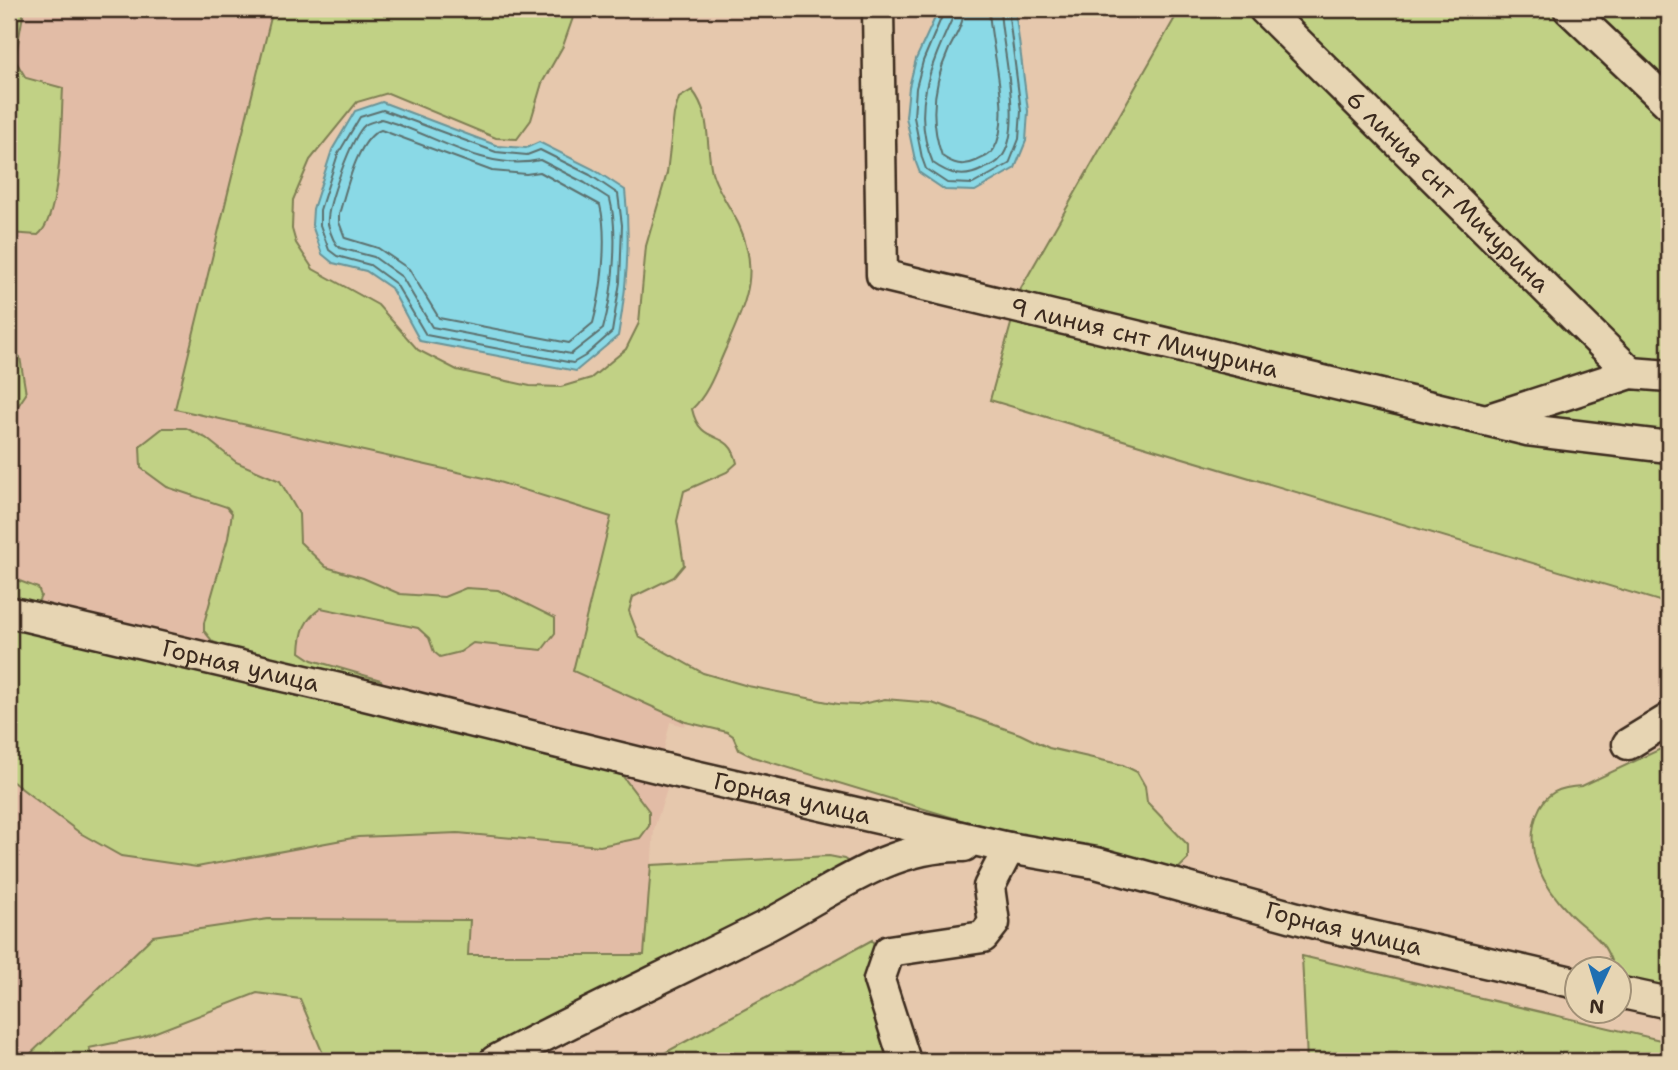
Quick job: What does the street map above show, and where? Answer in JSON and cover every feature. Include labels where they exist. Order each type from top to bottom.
[{"type":"street","name":"9 линия снт Мичурина","points":[[878,9],[882,275],[1527,430],[1669,447]]},
{"type":"street","name":"6 линия снт Мичурина","points":[[1264,9],[1631,373]]},
{"type":"street","points":[[1569,9],[1669,104]]},
{"type":"street","points":[[1486,420],[1631,373],[1669,376]]},
{"type":"street","name":"Горная улица","points":[[9,612],[673,771],[1009,848],[1096,863],[1319,925],[1562,980]]},
{"type":"street","points":[[1628,744],[1669,719]]},
{"type":"street","points":[[495,1061],[546,1048],[871,868],[907,853],[947,846],[1009,848],[989,887],[993,923],[984,937],[889,951],[879,980],[905,1061]]},
{"type":"street","points":[[1632,995],[1669,1003]]},
{"type":"shaded area","points":[[9,9],[273,9],[175,409],[489,479],[611,517],[573,671],[686,722],[685,726],[670,722],[662,758],[676,762],[654,829],[645,955],[468,955],[469,920],[268,919],[153,936],[23,1061],[9,1061]]},
{"type":"green space","points":[[9,9],[24,9],[15,60],[26,78],[63,88],[56,189],[46,225],[38,235],[9,233]]},
{"type":"green space","points":[[273,9],[576,9],[563,46],[542,83],[531,120],[517,139],[496,138],[388,93],[357,102],[310,160],[293,200],[292,229],[296,243],[313,269],[378,305],[418,350],[457,370],[530,386],[561,387],[591,378],[626,349],[639,323],[646,246],[667,173],[674,114],[679,98],[692,90],[703,109],[714,179],[746,243],[750,274],[744,302],[733,332],[708,388],[692,409],[702,429],[728,445],[737,463],[727,472],[684,491],[677,521],[684,565],[674,577],[633,597],[629,611],[639,637],[703,673],[748,686],[838,704],[857,705],[885,699],[932,703],[1020,734],[1049,748],[1123,765],[1137,772],[1145,786],[1147,802],[1188,845],[1188,859],[1177,870],[1148,866],[964,821],[753,757],[739,750],[733,736],[727,732],[686,722],[573,671],[611,517],[489,479],[175,409]]},
{"type":"green space","points":[[1180,9],[1669,9],[1669,604],[990,400],[1021,288]]},
{"type":"green space","points":[[9,350],[20,357],[26,394],[9,419]]},
{"type":"green space","points":[[163,428],[186,428],[206,438],[236,462],[280,481],[299,514],[300,542],[326,567],[363,578],[400,594],[444,597],[466,588],[498,590],[555,618],[555,633],[542,650],[473,643],[460,652],[440,657],[434,652],[429,638],[418,628],[321,608],[315,612],[304,627],[300,652],[312,660],[381,680],[383,687],[291,670],[213,642],[204,631],[204,623],[228,538],[232,513],[227,507],[167,487],[141,468],[140,446]]},
{"type":"green space","points":[[9,577],[38,588],[41,596],[35,608],[9,607]]},
{"type":"green space","points":[[9,626],[618,770],[649,811],[649,826],[640,838],[600,846],[458,833],[358,837],[197,867],[121,856],[80,833],[9,779]]},
{"type":"green space","points":[[1669,745],[1669,995],[1632,986],[1632,954],[1608,954],[1595,936],[1571,915],[1552,893],[1539,869],[1534,856],[1533,828],[1540,807],[1544,800],[1560,789],[1582,786]]},
{"type":"green space","points":[[829,856],[850,863],[848,870],[471,1061],[326,1061],[300,999],[257,993],[143,1037],[89,1048],[95,1061],[23,1061],[153,936],[268,919],[470,920],[468,955],[644,955],[651,865]]},
{"type":"green space","points":[[872,940],[921,1061],[650,1061]]},
{"type":"green space","points":[[1302,956],[1562,1017],[1562,1024],[1592,1024],[1669,1042],[1669,1061],[1307,1061]]},
{"type":"water","points":[[939,9],[1015,9],[1028,111],[1026,141],[1015,168],[975,191],[945,190],[920,173],[906,117],[909,87],[916,59]]},
{"type":"water","points":[[382,102],[498,146],[526,148],[539,142],[593,169],[625,190],[627,263],[618,336],[576,371],[420,341],[391,288],[366,271],[333,263],[322,254],[312,225],[313,209],[332,150],[355,111]]}]
